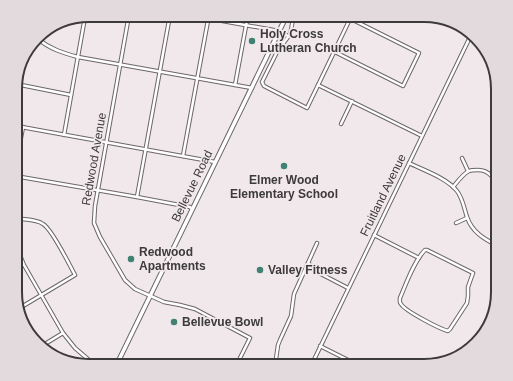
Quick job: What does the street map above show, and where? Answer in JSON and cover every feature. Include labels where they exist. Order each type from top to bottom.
[{"type":"main road","name":"Bellevue Road","points":[[119,359],[284,22]]},
{"type":"street","points":[[64,135],[84,22]]},
{"type":"street","name":"Redwood Avenue","points":[[128,22],[95,206],[94,223],[100,237],[125,280],[135,289],[164,302],[180,304],[195,309],[250,338],[240,359]]},
{"type":"street","points":[[137,197],[169,22]]},
{"type":"street","points":[[183,156],[208,22]]},
{"type":"street","points":[[232,22],[279,31],[289,36]]},
{"type":"street","points":[[235,85],[247,22]]},
{"type":"street","points":[[292,22],[289,36],[277,52],[262,82],[264,86],[307,108],[349,22]]},
{"type":"street","points":[[335,52],[403,86],[419,53],[356,22]]},
{"type":"street","name":"Fruitland Avenue","points":[[314,359],[469,40]]},
{"type":"street","points":[[42,42],[64,54],[252,88]]},
{"type":"street","points":[[22,85],[71,95]]},
{"type":"street","points":[[318,85],[422,136]]},
{"type":"street","points":[[341,124],[352,101]]},
{"type":"street","points":[[22,133],[23,127],[215,162]]},
{"type":"street","points":[[462,158],[468,171]]},
{"type":"street","points":[[409,162],[453,186],[462,200],[467,218],[472,228],[480,236],[491,242]]},
{"type":"street","points":[[453,186],[468,171],[482,170],[491,175]]},
{"type":"street","points":[[22,177],[192,208]]},
{"type":"street","points":[[456,223],[467,218]]},
{"type":"street","points":[[22,219],[44,224],[50,230],[75,275],[24,306]]},
{"type":"street","points":[[374,236],[419,258]]},
{"type":"street","points":[[276,359],[278,345],[291,316],[294,294],[318,243]]},
{"type":"street","points":[[425,250],[427,250],[473,273],[468,287],[467,303],[448,331],[401,305],[400,298],[419,258],[425,250]]},
{"type":"street","points":[[22,261],[63,333],[75,348],[88,359]]},
{"type":"street","points":[[308,263],[321,274],[348,288]]},
{"type":"street","points":[[46,343],[63,333]]},
{"type":"street","points":[[320,346],[346,359]]},
{"type":"place","name":"Holy Cross Lutheran Church","points":[[252,41]]},
{"type":"place","name":"Elmer Wood Elementary School","points":[[284,166]]},
{"type":"place","name":"Redwood Apartments","points":[[131,259]]},
{"type":"place","name":"Valley Fitness","points":[[260,270]]},
{"type":"place","name":"Bellevue Bowl","points":[[174,322]]}]
